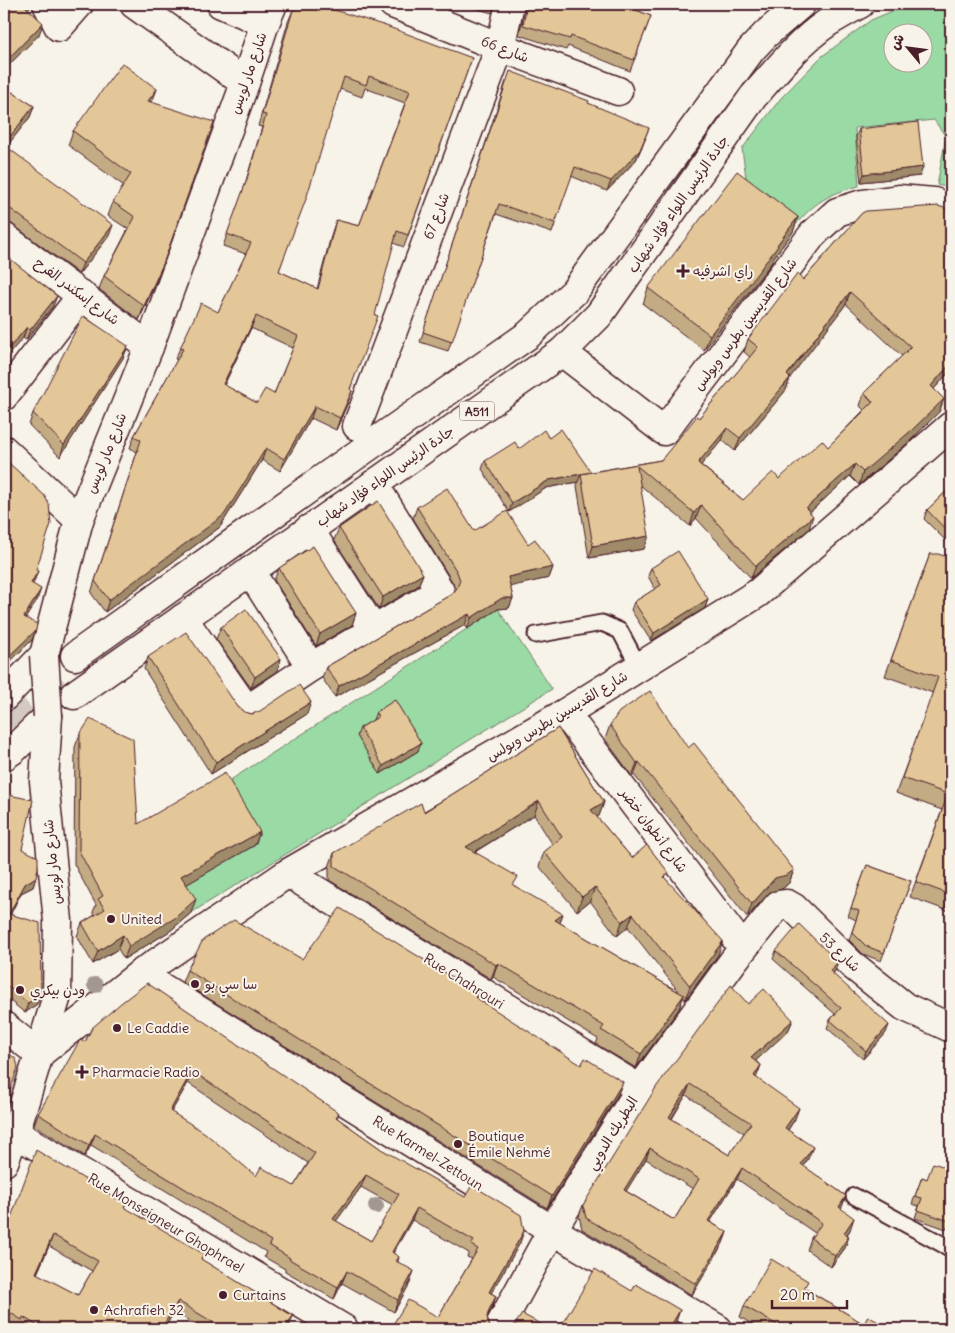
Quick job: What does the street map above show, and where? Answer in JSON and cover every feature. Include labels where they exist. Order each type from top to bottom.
[{"type":"main road","points":[[47,4],[59,27],[79,4]]},
{"type":"main road","points":[[134,4],[245,82]]},
{"type":"main road","points":[[221,4],[269,13]]},
{"type":"main road","name":"شارع 66","points":[[393,4],[500,47],[618,91]]},
{"type":"main road","name":"شارع 67","points":[[357,426],[500,47],[510,4]]},
{"type":"main road","name":"A511","points":[[76,656],[528,335],[574,292],[751,50],[766,34],[801,4]]},
{"type":"main road","name":"جادة الرئيس اللواء فؤاد شهاب","points":[[74,695],[562,352],[599,315],[753,97],[800,45],[827,24],[860,4]]},
{"type":"main road","name":"شارع مار لويس","points":[[4,1162],[15,1133],[57,996],[58,921],[44,781],[48,716],[44,655],[79,520],[149,347],[269,13]]},
{"type":"main road","name":"شارع القديسين بطرس وبولس","points":[[562,352],[664,431],[813,234],[837,212],[862,204],[898,199],[934,202],[951,208]]},
{"type":"main road","name":"شارع إسكندر الفرح","points":[[4,237],[149,347]]},
{"type":"main road","points":[[4,396],[82,295]]},
{"type":"main road","name":"شارع القديسين بطرس وبولس","points":[[39,1054],[140,974],[288,873],[565,712],[758,593],[951,426]]},
{"type":"main road","points":[[4,450],[79,520]]},
{"type":"main road","points":[[183,618],[247,710],[311,667],[440,591],[374,484]]},
{"type":"main road","points":[[309,529],[373,629]]},
{"type":"main road","points":[[250,571],[311,667]]},
{"type":"main road","points":[[4,697],[44,655]]},
{"type":"main road","name":"شارع أنطوان خضر","points":[[565,712],[743,948]]},
{"type":"main road","points":[[4,756],[14,749],[48,716]]},
{"type":"main road","name":"Rue Chahrouri","points":[[288,873],[640,1089]]},
{"type":"main road","name":"شارع 53","points":[[743,948],[774,908],[783,903],[791,905],[852,964],[905,1007],[951,1028]]},
{"type":"main road","name":"البطريك الدويي","points":[[498,1329],[552,1230],[640,1089],[743,948]]},
{"type":"main road","name":"Rue Karmel-Zettoun","points":[[140,974],[552,1230],[718,1329]]},
{"type":"main road","points":[[4,1026],[39,1054]]},
{"type":"main road","name":"Rue Monseigneur Ghophrael","points":[[15,1133],[344,1329]]},
{"type":"lane","points":[[536,635],[602,623],[612,626],[620,631],[639,667]]},
{"type":"lane","points":[[854,1196],[951,1249]]},
{"type":"green space","points":[[909,4],[951,4],[951,188],[937,185],[946,137],[934,120],[855,128],[859,186],[839,192],[815,205],[794,227],[748,192],[742,149],[781,98],[821,57],[871,20]]},
{"type":"green space","points":[[498,609],[552,689],[191,913],[177,890],[255,845],[221,786]]},
{"type":"building","points":[[4,4],[27,4],[25,6],[43,23],[4,63]]},
{"type":"building","points":[[302,4],[315,4],[386,26],[472,58],[408,235],[397,231],[375,315],[378,316],[350,389],[352,391],[340,418],[315,406],[284,459],[266,448],[224,515],[109,600],[95,581],[141,440],[134,436],[183,349],[180,348],[201,303],[218,312],[251,243],[227,234],[246,182],[266,115],[262,114],[293,10]],"holes":[[[369,76],[410,91],[359,226],[336,220],[318,289],[279,271],[306,199],[344,77],[366,85]],[[256,316],[298,336],[274,394],[265,389],[257,403],[223,384]]]},
{"type":"building","points":[[527,4],[621,4],[651,16],[634,60],[571,36],[570,39],[523,25]]},
{"type":"building","points":[[122,63],[157,89],[148,101],[214,122],[163,264],[144,306],[104,276],[135,217],[113,202],[131,174],[73,131]]},
{"type":"building","points":[[510,71],[589,101],[588,103],[649,128],[640,150],[611,181],[575,167],[555,223],[499,204],[452,342],[423,332]]},
{"type":"building","points":[[4,87],[34,106],[4,144]]},
{"type":"building","points":[[918,122],[923,167],[864,174],[859,129]]},
{"type":"building","points":[[4,145],[113,225],[83,263],[4,204]]},
{"type":"building","points":[[737,171],[798,217],[710,335],[648,288]]},
{"type":"building","points":[[938,206],[951,210],[951,363],[931,386],[944,399],[913,429],[863,472],[855,464],[806,508],[813,516],[756,566],[701,505],[694,513],[637,466],[649,536],[593,546],[581,474],[661,460],[758,347],[748,339],[798,273],[803,280],[862,213],[866,211]],"holes":[[[850,292],[911,347],[864,393],[873,402],[828,447],[822,440],[779,479],[773,472],[743,500],[698,463],[727,428],[740,438],[790,378],[787,375]]]},
{"type":"building","points":[[4,254],[57,296],[30,330],[27,327],[4,354]]},
{"type":"building","points":[[83,316],[128,346],[64,445],[33,413]]},
{"type":"building","points":[[561,429],[591,472],[549,480],[512,503],[485,461],[515,442],[519,449],[544,430],[549,438]]},
{"type":"building","points":[[4,460],[44,495],[49,504],[51,524],[36,570],[38,571],[31,583],[41,589],[24,617],[37,624],[36,630],[4,661]]},
{"type":"building","points":[[951,487],[951,535],[927,510]]},
{"type":"building","points":[[447,488],[474,531],[507,511],[528,544],[535,539],[553,567],[508,577],[513,598],[502,598],[471,618],[469,614],[339,686],[326,667],[452,594],[457,588],[460,580],[457,572],[417,507]]},
{"type":"building","points":[[378,501],[423,574],[383,597],[339,528]]},
{"type":"building","points":[[313,546],[356,613],[320,634],[279,568]]},
{"type":"building","points":[[678,551],[708,599],[654,633],[634,602],[661,585],[651,568]]},
{"type":"building","points":[[930,554],[951,558],[951,895],[916,882],[948,794],[902,778],[938,677],[891,660]]},
{"type":"building","points":[[246,609],[281,659],[255,677],[221,627]]},
{"type":"building","points":[[186,632],[238,707],[244,712],[252,714],[260,711],[299,685],[311,702],[216,762],[148,657]]},
{"type":"building","points":[[650,691],[688,748],[694,743],[794,870],[787,875],[775,878],[752,904],[639,762],[637,763],[610,725],[619,712]]},
{"type":"building","points":[[395,700],[421,743],[383,766],[360,728],[378,717],[376,712]]},
{"type":"building","points":[[90,719],[133,739],[138,824],[225,773],[260,832],[181,876],[196,899],[175,918],[129,946],[123,935],[98,951],[82,923],[105,909],[98,899],[103,896],[79,851],[80,734]]},
{"type":"building","points":[[558,728],[604,802],[591,810],[632,858],[647,845],[669,873],[664,877],[723,941],[690,986],[633,914],[622,922],[595,887],[582,897],[544,852],[562,837],[539,801],[466,847],[518,877],[513,885],[563,914],[555,920],[684,995],[641,1054],[601,1030],[604,1026],[498,963],[496,965],[334,866],[334,853],[421,803],[424,812]]},
{"type":"building","points":[[4,794],[33,800],[22,849],[38,857],[38,868],[36,877],[25,884],[9,914],[40,923],[41,994],[28,1003],[4,983]]},
{"type":"building","points":[[867,865],[911,881],[884,953],[866,946],[852,932],[859,911],[851,908]]},
{"type":"building","points":[[340,908],[478,993],[475,997],[581,1065],[585,1058],[623,1082],[552,1196],[187,970],[203,940],[234,920],[302,959]]},
{"type":"building","points":[[799,924],[838,962],[830,971],[889,1025],[866,1051],[830,1020],[841,1008],[776,951]]},
{"type":"building","points":[[147,983],[339,1113],[336,1117],[381,1149],[465,1197],[472,1185],[521,1215],[524,1231],[489,1292],[496,1296],[487,1317],[489,1325],[493,1329],[455,1329],[449,1326],[447,1329],[390,1329],[408,1300],[438,1317],[478,1249],[471,1245],[474,1241],[417,1208],[392,1252],[399,1257],[396,1261],[414,1271],[398,1300],[347,1271],[338,1287],[289,1259],[269,1245],[271,1241],[95,1134],[89,1145],[38,1114],[80,1040],[85,1042],[92,1028]],"holes":[[[192,1071],[315,1153],[294,1186],[261,1167],[256,1176],[205,1133],[170,1111]],[[366,1175],[399,1194],[371,1241],[333,1219]]]},
{"type":"building","points":[[731,985],[748,1004],[764,989],[793,1020],[751,1058],[761,1065],[754,1076],[799,1108],[785,1128],[813,1147],[801,1164],[846,1196],[839,1207],[854,1218],[844,1233],[849,1236],[835,1256],[811,1238],[822,1223],[742,1168],[708,1221],[727,1232],[696,1284],[586,1218],[583,1205],[657,1086]],"holes":[[[690,1084],[751,1123],[729,1155],[669,1117]],[[650,1148],[699,1179],[674,1220],[624,1190]]]},
{"type":"building","points":[[4,1050],[16,1059],[18,1067],[4,1108]]},
{"type":"building","points":[[36,1150],[126,1204],[124,1207],[204,1254],[201,1259],[293,1316],[284,1329],[224,1329],[178,1301],[161,1329],[43,1329],[23,1317],[22,1320],[4,1309],[4,1230],[6,1231]],"holes":[[[53,1235],[98,1261],[78,1295],[36,1273]]]},
{"type":"building","points":[[933,1163],[951,1169],[951,1220],[949,1219],[949,1221],[918,1210],[922,1198],[915,1196],[922,1177],[927,1179]]},
{"type":"building","points":[[771,1259],[808,1281],[804,1288],[864,1324],[868,1316],[890,1329],[784,1329],[744,1306]]},
{"type":"building","points":[[595,1269],[632,1291],[636,1284],[680,1310],[669,1329],[559,1329]]},
{"type":"building","points":[[522,1314],[550,1329],[512,1329]]},
{"type":"tunnel","points":[[4,719],[75,656]]},
{"type":"place","name":"راي اشرفيه","points":[[683,271]]},
{"type":"place","name":"United","points":[[111,919]]},
{"type":"place","name":"سا سي بو","points":[[195,984]]},
{"type":"place","name":"ودن بيكري","points":[[20,990]]},
{"type":"place","name":"Le Caddie","points":[[117,1028]]},
{"type":"place","name":"Pharmacie Radio","points":[[82,1072]]},
{"type":"place","name":"Boutique Émile Nehmé","points":[[458,1144]]},
{"type":"place","name":"Curtains","points":[[223,1295]]},
{"type":"place","name":"Achrafieh 32","points":[[94,1310]]}]
